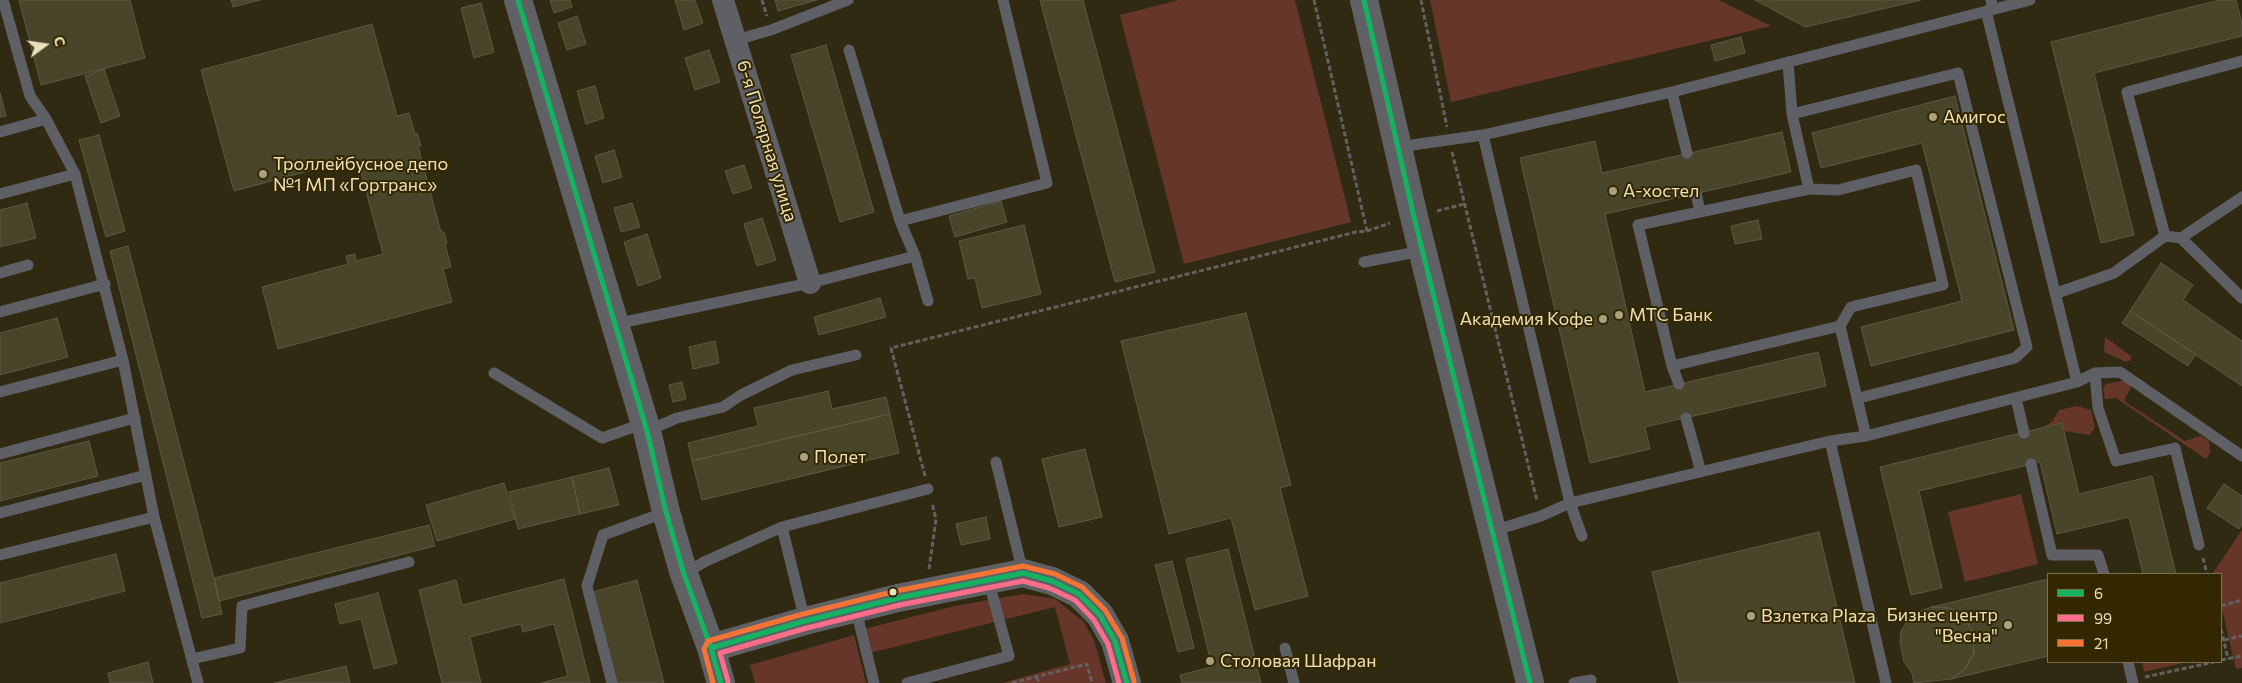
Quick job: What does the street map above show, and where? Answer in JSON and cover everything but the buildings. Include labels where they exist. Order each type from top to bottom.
[{"type":"street","points":[[518,0],[646,427],[666,512],[684,574],[711,648],[721,683]]},
{"type":"street","name":"6-я Полярная улица","points":[[723,0],[810,283]]},
{"type":"street","points":[[1364,0],[1422,251],[1530,683]]},
{"type":"street","points":[[711,648],[805,620],[856,610],[898,598],[1023,573],[1052,581],[1079,594],[1100,615],[1115,641],[1127,683]]},
{"type":"lane","points":[[3,0],[30,96],[46,119],[75,174],[105,284],[123,360],[154,517],[198,683]]},
{"type":"lane","points":[[736,40],[771,30],[848,0]]},
{"type":"lane","points":[[900,221],[1047,183],[1003,0]]},
{"type":"lane","points":[[1398,147],[1483,135],[1672,92],[1990,7],[2030,0]]},
{"type":"lane","points":[[1990,7],[2077,382]]},
{"type":"lane","points":[[850,50],[900,221],[915,256],[928,301]]},
{"type":"lane","points":[[2165,236],[2127,92],[2242,61]]},
{"type":"lane","points":[[1788,62],[1792,114],[1809,189]]},
{"type":"lane","points":[[1792,114],[1958,72],[2027,347],[2015,358],[1859,398]]},
{"type":"lane","points":[[1672,92],[1687,153]]},
{"type":"lane","points":[[0,132],[46,119]]},
{"type":"lane","points":[[1483,135],[1570,503],[1582,536]]},
{"type":"lane","points":[[1672,366],[1840,326],[1852,307],[1943,285],[1916,170],[1838,190],[1809,189],[1638,226],[1672,366],[1678,384]]},
{"type":"lane","points":[[0,194],[75,174]]},
{"type":"lane","points":[[1696,194],[1700,212]]},
{"type":"lane","points":[[2182,238],[2242,197]]},
{"type":"lane","points":[[2057,293],[2114,273],[2165,236],[2182,238],[2242,298]]},
{"type":"lane","points":[[1364,262],[1422,251]]},
{"type":"lane","points":[[614,324],[810,283],[915,256]]},
{"type":"lane","points":[[0,273],[28,265]]},
{"type":"lane","points":[[0,312],[105,284]]},
{"type":"lane","points":[[1840,326],[1859,398],[1866,436]]},
{"type":"lane","points":[[494,373],[602,438],[724,407],[741,395],[792,370],[856,355]]},
{"type":"lane","points":[[0,392],[123,360]]},
{"type":"lane","points":[[1493,531],[1541,516],[1570,503],[1830,441],[1866,436],[2077,382],[2095,373],[2120,372],[2242,456]]},
{"type":"lane","points":[[2095,373],[2098,408],[2116,461],[2175,448],[2200,545]]},
{"type":"lane","points":[[2016,398],[2024,432]]},
{"type":"lane","points":[[0,454],[135,418]]},
{"type":"lane","points":[[1686,418],[1701,472]]},
{"type":"lane","points":[[1830,441],[1886,683]]},
{"type":"lane","points":[[996,462],[1023,573]]},
{"type":"lane","points":[[2031,464],[2052,555],[2098,555],[2104,573]]},
{"type":"lane","points":[[0,513],[146,475]]},
{"type":"lane","points":[[684,574],[704,562],[782,527],[928,489]]},
{"type":"lane","points":[[612,683],[587,586],[603,535],[666,512]]},
{"type":"lane","points":[[0,555],[154,517]]},
{"type":"lane","points":[[782,527],[805,620]]},
{"type":"lane","points":[[192,659],[240,648],[242,606],[409,562]]},
{"type":"lane","points":[[907,683],[1009,656],[988,579]]},
{"type":"lane","points":[[856,610],[874,683]]},
{"type":"lane","points":[[1285,648],[1294,683]]},
{"type":"lane","points":[[2128,663],[2132,680]]},
{"type":"lane","points":[[1574,683],[1591,680]]},
{"type":"path","points":[[1314,0],[1367,231]]},
{"type":"path","points":[[1421,0],[1464,204],[1541,516]]},
{"type":"path","points":[[1436,211],[1464,204]]},
{"type":"path","points":[[929,569],[936,519],[892,348],[1356,232],[1367,231],[1390,223]]},
{"type":"path","points":[[2222,606],[2242,600]]},
{"type":"path","points":[[2222,633],[2228,659]]},
{"type":"path","points":[[2224,640],[2242,636]]},
{"type":"path","points":[[2222,660],[2242,656]]},
{"type":"path","points":[[2132,680],[2210,663]]},
{"type":"path","points":[[1012,683],[1087,664],[1092,683]]},
{"type":"path","points":[[1037,677],[1039,683]]},
{"type":"shaded area","points":[[1179,0],[1295,0],[1351,222],[1184,264],[1120,15]]},
{"type":"shaded area","points":[[1430,0],[1719,0],[1771,26],[1451,102]]},
{"type":"shaded area","points":[[2105,337],[2131,356],[2131,360],[2126,362],[2104,352]]},
{"type":"shaded area","points":[[2126,380],[2132,385],[2124,401],[2185,441],[2201,436],[2209,441],[2210,453],[2206,459],[2116,398],[2105,399],[2103,389],[2106,384]]},
{"type":"shaded area","points":[[2077,406],[2091,410],[2095,427],[2090,435],[2064,431],[2062,423],[2040,429],[2052,422],[2059,410]]},
{"type":"shaded area","points":[[2021,494],[2038,564],[1965,582],[1948,512]]},
{"type":"shaded area","points":[[2242,530],[2242,668],[2236,669],[2222,609],[2222,573],[2213,573]]},
{"type":"shaded area","points":[[1023,594],[1055,599],[1083,621],[1094,640],[1106,683],[1002,683],[1070,664],[1055,607],[870,653],[864,629],[955,606]]},
{"type":"shaded area","points":[[854,635],[866,683],[755,683],[750,665]]},
{"type":"shaded area","points":[[2142,663],[2183,663],[2144,672]]},
{"type":"transit line","name":"6","points":[[518,0],[647,431],[666,512],[684,574],[711,648],[721,683]]},
{"type":"transit line","name":"6","points":[[1364,0],[1414,217],[1530,683]]},
{"type":"transit line","name":"21","points":[[713,683],[704,649],[708,641],[803,614],[896,591],[1023,566],[1055,574],[1082,587],[1105,610],[1122,638],[1134,681]]},
{"type":"transit line","name":"6","points":[[711,648],[805,621],[898,598],[1023,573],[1052,581],[1079,594],[1100,615],[1115,641],[1127,683]]},
{"type":"transit line","name":"99","points":[[728,681],[720,653],[807,628],[900,605],[1023,581],[1049,588],[1075,600],[1094,620],[1108,644],[1119,683]]},
{"type":"place","name":"Амигос","points":[[1933,117]]},
{"type":"place","name":"Троллейбусное депо №1 МП «Гортранс»","points":[[263,174]]},
{"type":"place","name":"А-хостел","points":[[1613,191]]},
{"type":"place","name":"МТС Банк","points":[[1619,315]]},
{"type":"place","name":"Академия Кофе","points":[[1603,319]]},
{"type":"place","name":"Полет","points":[[804,457]]},
{"type":"place","name":"Взлетка Plaza","points":[[1751,616]]},
{"type":"place","name":"Бизнес центр \"Весна\"","points":[[2008,625]]},
{"type":"place","name":"Столовая Шафран","points":[[1210,661]]}]
